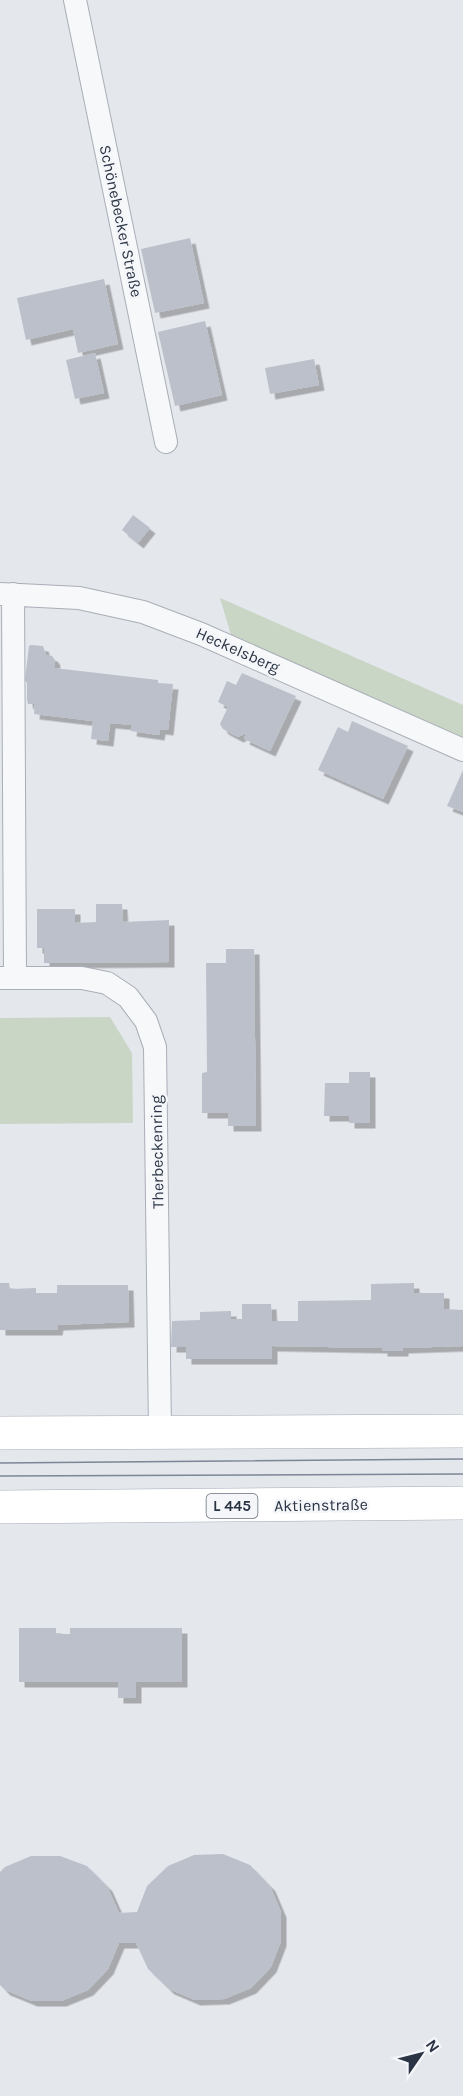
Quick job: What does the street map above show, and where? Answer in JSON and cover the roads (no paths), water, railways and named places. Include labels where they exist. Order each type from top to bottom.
[{"type":"main road","points":[[0,1433],[463,1431]]},
{"type":"main road","name":"Aktienstraße","points":[[0,1507],[463,1503]]},
{"type":"street","name":"Schönebecker Straße","points":[[75,0],[166,442]]},
{"type":"street","name":"Heckelsberg","points":[[6,594],[79,598],[143,612],[201,634],[463,750]]},
{"type":"street","name":"Therbeckenring","points":[[6,594],[8,978],[82,978],[107,983],[128,997],[146,1021],[155,1047],[160,1432]]},
{"type":"tram line","points":[[0,1463],[463,1459]]},
{"type":"tram line","points":[[0,1476],[463,1474]]}]
